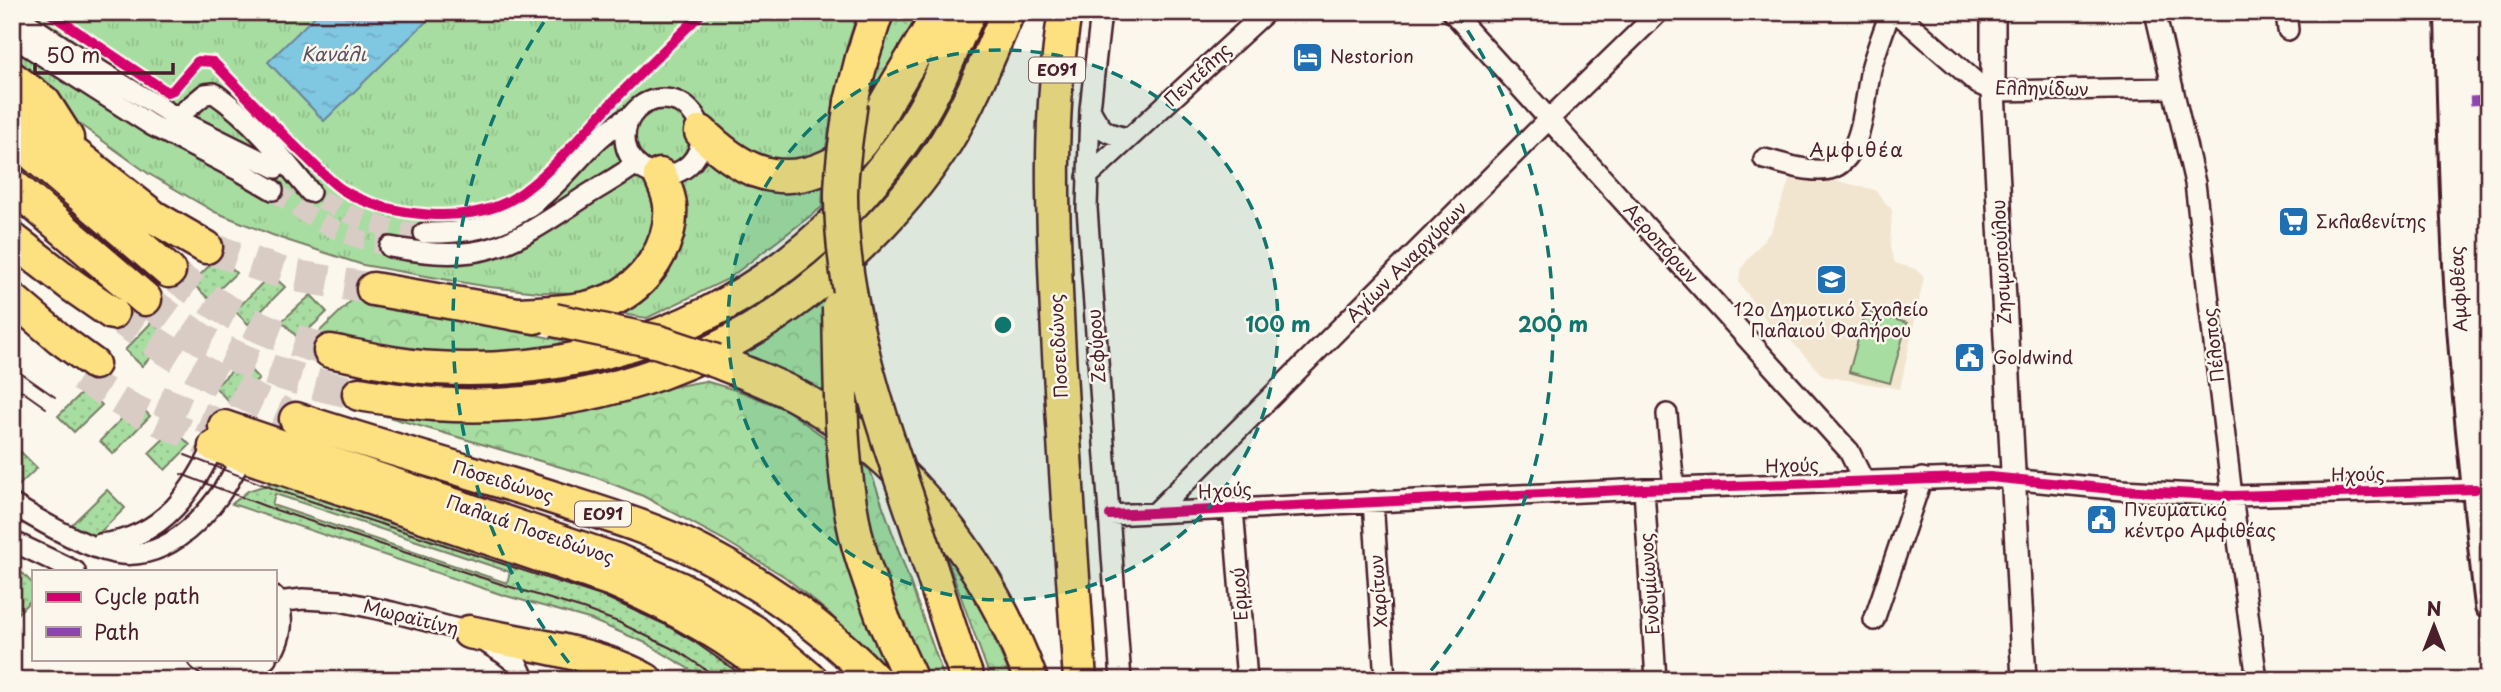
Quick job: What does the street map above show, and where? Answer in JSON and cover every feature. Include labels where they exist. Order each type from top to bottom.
[{"type":"highway","points":[[877,12],[851,102],[842,176],[837,233],[841,414],[848,487],[858,544],[884,621],[911,680]]},
{"type":"highway","points":[[701,132],[731,158],[761,173],[797,176],[832,164],[851,153],[867,133],[940,12]]},
{"type":"highway","points":[[330,351],[366,359],[435,368],[545,365],[646,340],[681,328],[712,313],[799,255],[874,178],[916,122],[969,12]]},
{"type":"highway","points":[[359,394],[433,404],[509,404],[548,400],[622,385],[660,374],[730,344],[821,284],[902,202],[946,142],[966,106],[1008,12]]},
{"type":"highway","name":"Ποσειδώνος","points":[[1065,12],[1055,89],[1051,174],[1063,422],[1080,680]]},
{"type":"highway","points":[[12,78],[44,102],[82,162]]},
{"type":"highway","points":[[12,105],[154,217],[206,247]]},
{"type":"highway","points":[[12,136],[169,271]]},
{"type":"highway","points":[[516,314],[578,310],[611,300],[634,286],[656,260],[667,232],[670,207],[668,194],[648,169]]},
{"type":"highway","points":[[842,176],[845,256],[862,351],[880,417],[963,666]]},
{"type":"highway","points":[[12,184],[145,299]]},
{"type":"highway","points":[[12,239],[112,313]]},
{"type":"highway","points":[[373,289],[554,320],[659,342],[749,374],[811,404],[850,430],[904,477],[941,519],[999,608],[1031,680]]},
{"type":"highway","name":"Ποσειδώνος","points":[[296,419],[601,513],[670,538],[727,567],[784,602],[820,628],[875,680]]},
{"type":"highway","points":[[469,632],[609,664],[646,680]]},
{"type":"main road","name":"Αμφιθέας","points":[[2449,12],[2451,141],[2459,299],[2475,489],[2489,606]]},
{"type":"main road","name":"Αμφιθέας","points":[[2468,12],[2479,100],[2489,410]]},
{"type":"main road","points":[[12,298],[60,340],[87,371],[12,325]]},
{"type":"main road","name":"Παλαιά Ποσειδώνος","points":[[219,436],[623,585],[698,623],[741,650],[778,680]]},
{"type":"main road","name":"Παλαιά Ποσειδώνος","points":[[247,446],[616,559],[688,591],[755,631],[813,680]]},
{"type":"street","name":"Ζεφύρου","points":[[1101,12],[1090,109],[1087,208],[1121,680]]},
{"type":"street","name":"Πεντέλης","points":[[1087,177],[1266,12]]},
{"type":"street","name":"Αεροπόρων","points":[[1452,12],[1849,451],[1863,480]]},
{"type":"street","name":"Αγίων Αναργύρων","points":[[1156,512],[1659,12]]},
{"type":"street","points":[[1764,159],[1808,169],[1833,168],[1847,158],[1859,133],[1871,70],[1890,12]]},
{"type":"street","name":"Ελληνίδων","points":[[1896,12],[1978,84],[1993,91],[2173,88]]},
{"type":"street","name":"Ζησιμοπούλου","points":[[1993,12],[1993,91],[2024,680]]},
{"type":"street","name":"Πέλοπος","points":[[2155,12],[2195,183],[2257,680]]},
{"type":"street","points":[[12,13],[176,118],[276,169]]},
{"type":"street","points":[[12,36],[151,125],[273,190]]},
{"type":"street","points":[[176,118],[205,94],[214,93],[266,137],[310,192]]},
{"type":"street","points":[[390,247],[447,254],[499,248],[648,169],[682,170],[697,154],[701,132],[697,119],[689,109],[678,102],[665,99],[652,101],[640,106],[631,116],[627,125],[626,146],[648,169]]},
{"type":"street","points":[[1090,109],[1100,128],[1113,135],[1129,138]]},
{"type":"street","points":[[424,233],[469,230],[512,219],[545,195],[611,126],[631,116]]},
{"type":"street","points":[[1667,414],[1674,488]]},
{"type":"street","points":[[92,544],[132,539],[156,525],[185,494],[219,436]]},
{"type":"street","points":[[12,504],[112,553],[131,555],[150,552],[166,545],[189,528],[208,509],[228,483],[247,446]]},
{"type":"street","points":[[1874,621],[1922,478]]},
{"type":"street","name":"Ηχούς","points":[[1110,515],[1922,478],[2014,478],[2122,490],[2232,496],[2475,489]]},
{"type":"street","name":"Ενδυμίωνος","points":[[1644,489],[1656,680]]},
{"type":"street","name":"Χαρίτων","points":[[1373,501],[1385,680]]},
{"type":"street","name":"Ερμού","points":[[1233,508],[1247,680]]},
{"type":"street","points":[[12,541],[73,570]]},
{"type":"street","points":[[276,600],[282,626],[276,645]]},
{"type":"street","name":"Μωραϊτίνη","points":[[276,600],[340,601],[469,632],[518,665],[525,680]]},
{"type":"street","points":[[200,660],[215,670],[245,676],[265,660]]},
{"type":"shaded area","name":"12ο Δημοτικό Σχολείο Παλαιού Φαλήρου","points":[[1793,170],[1875,190],[1892,210],[1890,248],[1895,263],[1916,269],[1924,277],[1900,389],[1823,376],[1783,332],[1774,331],[1739,283],[1740,272],[1745,263],[1771,231]]},
{"type":"green space","points":[[12,12],[858,12],[847,46],[825,152],[822,207],[728,279],[647,318],[628,315],[578,293],[489,287],[363,265],[280,238],[215,212],[149,174],[71,118],[12,71]]},
{"type":"green space","points":[[895,12],[929,12],[865,108],[880,54]]},
{"type":"green space","points":[[219,256],[236,273],[209,299],[192,283]]},
{"type":"green space","points":[[827,266],[838,332],[863,423],[738,353]]},
{"type":"green space","points":[[271,274],[285,287],[248,324],[235,311]]},
{"type":"green space","points":[[311,295],[327,312],[299,339],[282,321]]},
{"type":"green space","points":[[353,299],[567,341],[507,354],[442,355],[378,347],[318,333]]},
{"type":"green space","points":[[1866,311],[1907,323],[1890,383],[1849,372]]},
{"type":"green space","points":[[152,322],[169,339],[142,366],[125,350]]},
{"type":"green space","points":[[242,361],[259,379],[232,405],[215,387]]},
{"type":"green space","points":[[705,381],[785,409],[870,470],[945,680],[891,680],[830,614],[785,577],[643,496],[595,477],[382,415],[465,420],[535,412]]},
{"type":"green space","points":[[86,389],[102,405],[74,432],[58,416]]},
{"type":"green space","points":[[137,403],[150,416],[113,454],[100,441]]},
{"type":"green space","points":[[174,429],[190,445],[165,470],[149,453]]},
{"type":"green space","points":[[21,452],[37,468],[12,492],[12,461]]},
{"type":"green space","points":[[269,484],[290,486],[596,586],[666,615],[763,680],[707,680],[646,643],[589,619],[503,595],[232,504],[248,491]],"holes":[[[275,494],[510,572],[507,583],[272,505]]]},
{"type":"green space","points":[[107,490],[125,508],[88,544],[70,526]]},
{"type":"green space","points":[[940,539],[988,624],[1012,680],[991,680]]},
{"type":"green space","points":[[22,573],[32,583],[32,599],[12,619],[12,583]]},
{"type":"water","name":"Κανάλι","points":[[319,12],[436,12],[324,121],[268,62]]},
{"type":"tunnel","points":[[297,183],[326,202],[357,217],[389,228],[424,233]]},
{"type":"tunnel","points":[[273,190],[328,226],[390,247]]},
{"type":"tunnel","points":[[206,247],[285,274],[373,289]]},
{"type":"tunnel","points":[[169,271],[208,299],[245,320],[284,337],[330,351]]},
{"type":"tunnel","points":[[145,299],[194,335],[247,362],[284,375],[359,394]]},
{"type":"tunnel","points":[[112,313],[201,371],[296,419]]},
{"type":"tunnel","points":[[80,377],[131,408],[214,446]]},
{"type":"tunnel","points":[[159,400],[224,426]]},
{"type":"tram line","points":[[12,367],[55,397]]},
{"type":"tram line","points":[[12,384],[46,408]]},
{"type":"tram line","points":[[185,455],[277,490],[607,598],[664,624],[749,680]]},
{"type":"tram line","points":[[181,474],[270,508],[618,622],[681,653],[721,680]]},
{"type":"marked path","points":[[2470,101],[2489,100]]},
{"type":"cycle path","points":[[48,12],[167,92],[173,90],[198,61],[213,62],[341,189],[359,199],[403,212],[451,215],[496,207],[526,190],[562,157],[629,85],[703,12]]},
{"type":"cycle path","points":[[1110,515],[1644,489],[1990,477],[2122,490],[2232,496],[2475,489]]},
{"type":"place","name":"Nestorion","points":[[1307,57]]},
{"type":"place","name":"Σκλαβενίτης","points":[[2293,222]]},
{"type":"place","name":"12ο Δημοτικό Σχολείο Παλαιού Φαλήρου","points":[[1831,280]]},
{"type":"place","name":"Goldwind","points":[[1970,358]]},
{"type":"place","name":"Πνευματικό κέντρο Αμφιθέας","points":[[2101,520]]},
{"type":"district","name":"Αμφιθέα","points":[[1857,150]]}]
